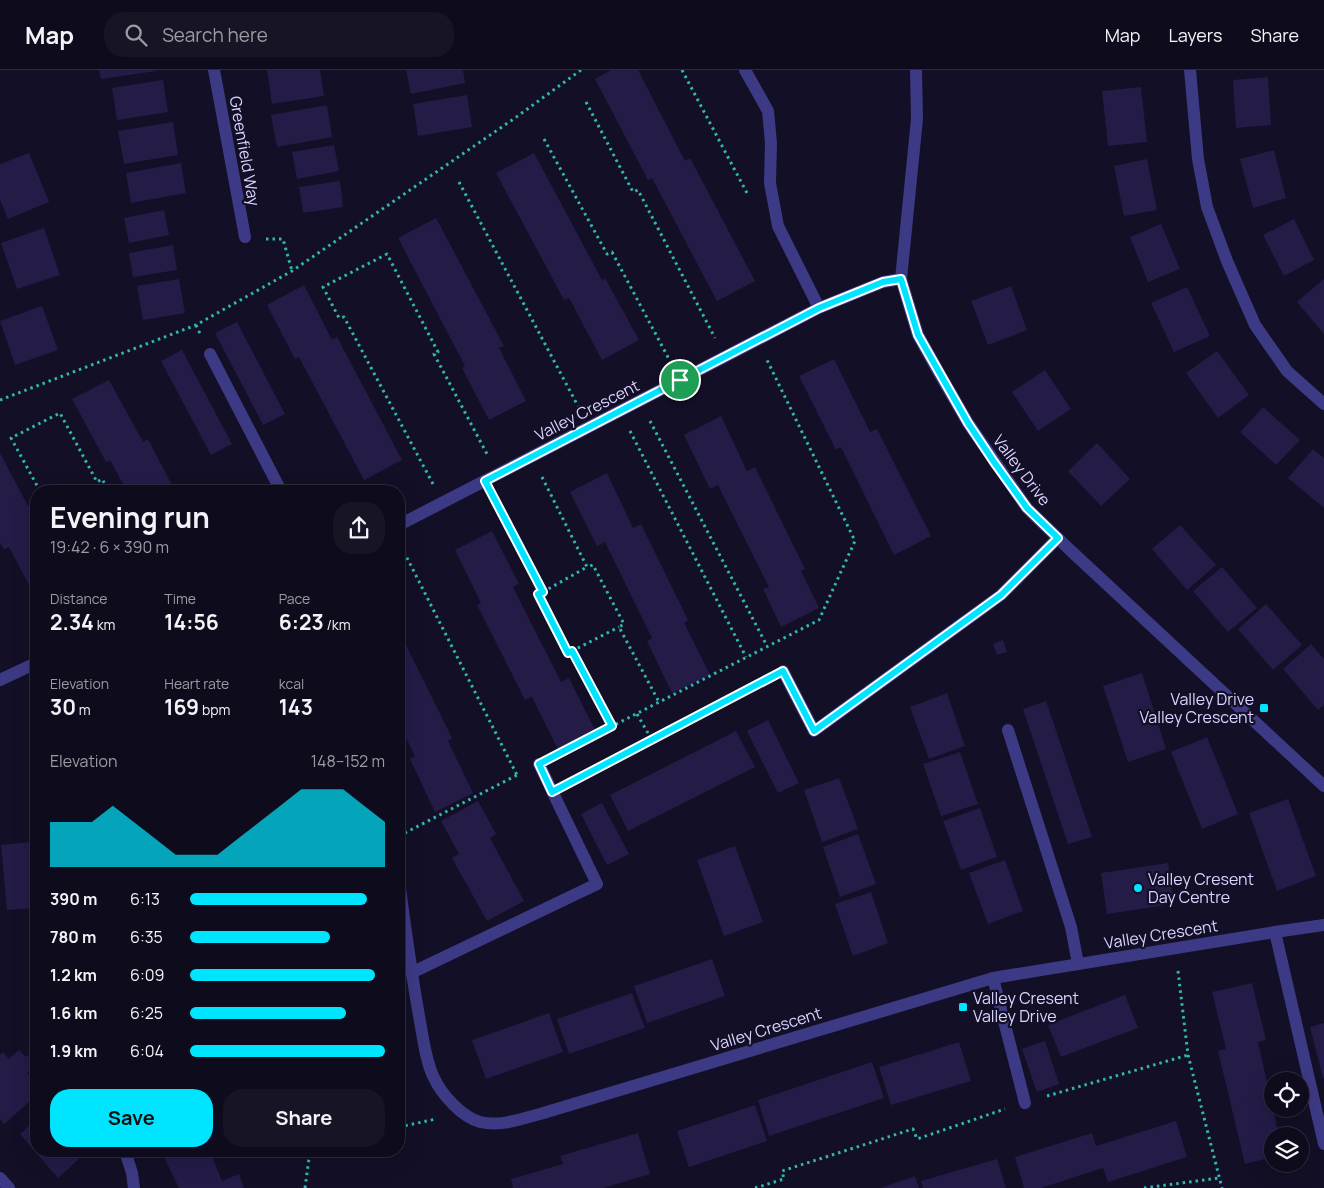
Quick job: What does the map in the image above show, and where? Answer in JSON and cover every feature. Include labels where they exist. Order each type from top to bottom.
[{"type":"street","name":"Greenfield Way","points":[[214,70],[245,237]]},
{"type":"street","points":[[745,70],[768,111],[771,143],[770,184],[778,226],[819,308]]},
{"type":"street","name":"Valley Drive","points":[[916,70],[917,119],[901,279],[918,335],[968,423],[1027,508],[1324,786]]},
{"type":"street","points":[[1190,70],[1198,159],[1207,207],[1226,261],[1255,325],[1287,371],[1324,404]]},
{"type":"street","name":"Valley Crescent","points":[[405,522],[819,308],[883,282],[901,279]]},
{"type":"street","points":[[210,354],[278,485]]},
{"type":"street","points":[[783,671],[814,731],[1001,595],[1058,538]]},
{"type":"street","points":[[0,680],[30,666]]},
{"type":"street","points":[[1008,730],[1071,926],[1078,964]]},
{"type":"street","points":[[411,973],[597,884],[539,764]]},
{"type":"street","name":"Valley Crescent","points":[[405,927],[411,973],[425,1046],[434,1077],[443,1094],[463,1112],[480,1122],[502,1123],[540,1114],[992,978],[1324,925]]},
{"type":"street","points":[[1275,932],[1324,1144]]},
{"type":"street","points":[[992,978],[1025,1103]]},
{"type":"street","points":[[127,1157],[134,1188]]},
{"type":"path","points":[[0,400],[196,324],[292,271],[515,118],[581,70]]},
{"type":"path","points":[[682,70],[750,200]]},
{"type":"path","points":[[586,102],[633,192],[638,190],[725,356]]},
{"type":"path","points":[[544,139],[607,254],[612,252],[680,380]]},
{"type":"path","points":[[459,182],[589,426]]},
{"type":"path","points":[[245,237],[283,240],[292,271]]},
{"type":"path","points":[[443,502],[344,317],[339,318],[323,287],[387,254],[438,352],[434,354],[498,474]]},
{"type":"path","points":[[405,833],[819,620],[855,541],[757,340]]},
{"type":"path","points":[[640,401],[767,647]]},
{"type":"path","points":[[619,411],[746,658]]},
{"type":"path","points":[[37,485],[11,438],[60,413],[97,482],[102,478],[106,485]]},
{"type":"path","points":[[532,456],[587,567]]},
{"type":"path","points":[[485,481],[543,592]]},
{"type":"path","points":[[405,554],[517,775]]},
{"type":"path","points":[[593,565],[624,624],[568,653],[538,594],[543,592],[593,565]]},
{"type":"path","points":[[620,627],[659,702]]},
{"type":"path","points":[[572,651],[612,726]]},
{"type":"path","points":[[552,792],[783,671]]},
{"type":"path","points":[[637,714],[652,740]]},
{"type":"path","points":[[1175,948],[1188,1055],[1222,1188]]},
{"type":"path","points":[[755,1188],[784,1179],[782,1171],[913,1129],[917,1139],[1025,1103],[1188,1055]]},
{"type":"path","points":[[405,1126],[463,1112]]},
{"type":"path","points":[[305,1188],[309,1157]]},
{"type":"path","points":[[1144,1188],[1219,1178]]},
{"type":"building","points":[[99,70],[156,70],[156,71],[101,79]]},
{"type":"building","points":[[267,70],[320,70],[324,96],[272,104]]},
{"type":"building","points":[[406,70],[463,70],[465,83],[411,94]]},
{"type":"building","points":[[611,70],[638,70],[685,161],[690,158],[755,281],[717,301],[652,178],[648,180],[595,79]]},
{"type":"building","points":[[1268,77],[1271,125],[1236,128],[1233,80]]},
{"type":"building","points":[[163,80],[168,112],[117,120],[112,88]]},
{"type":"building","points":[[1141,87],[1147,142],[1108,146],[1102,91]]},
{"type":"building","points":[[467,95],[472,127],[418,136],[413,104]]},
{"type":"building","points":[[327,105],[332,137],[277,147],[271,115]]},
{"type":"building","points":[[173,122],[178,155],[124,164],[118,131]]},
{"type":"building","points":[[334,145],[339,171],[297,179],[292,152]]},
{"type":"building","points":[[1274,150],[1286,198],[1253,208],[1240,159]]},
{"type":"building","points":[[29,153],[49,202],[8,219],[0,200],[0,164]]},
{"type":"building","points":[[534,153],[602,280],[605,278],[639,340],[602,360],[569,298],[564,300],[496,173]]},
{"type":"building","points":[[1147,159],[1157,210],[1124,216],[1114,166]]},
{"type":"building","points":[[181,163],[186,193],[131,203],[126,173]]},
{"type":"building","points":[[340,181],[343,207],[303,213],[299,187]]},
{"type":"building","points":[[164,210],[169,235],[129,243],[124,218]]},
{"type":"building","points":[[436,218],[504,346],[499,348],[526,401],[489,420],[462,368],[465,366],[398,238]]},
{"type":"building","points":[[1294,219],[1314,260],[1284,276],[1263,235]]},
{"type":"building","points":[[1161,224],[1180,269],[1148,282],[1130,237]]},
{"type":"building","points":[[44,228],[60,275],[17,289],[1,243]]},
{"type":"building","points":[[173,245],[177,270],[133,277],[129,253]]},
{"type":"building","points":[[179,279],[185,313],[143,320],[137,286]]},
{"type":"building","points":[[1324,279],[1324,334],[1297,302]]},
{"type":"building","points":[[304,285],[332,340],[337,337],[402,460],[364,480],[299,357],[295,359],[267,305]]},
{"type":"building","points":[[1011,286],[1027,330],[988,345],[971,301]]},
{"type":"building","points":[[1187,287],[1210,336],[1174,352],[1151,303]]},
{"type":"building","points":[[42,306],[58,350],[15,365],[0,321]]},
{"type":"building","points":[[237,322],[285,414],[263,425],[215,333]]},
{"type":"building","points":[[182,350],[232,444],[211,455],[161,361]]},
{"type":"building","points":[[1217,351],[1249,395],[1218,418],[1186,373]]},
{"type":"building","points":[[834,359],[870,432],[877,429],[931,536],[894,555],[841,447],[836,450],[799,376]]},
{"type":"building","points":[[1045,370],[1071,409],[1038,431],[1012,392]]},
{"type":"building","points":[[109,380],[143,442],[148,439],[172,485],[124,485],[110,460],[106,462],[72,399]]},
{"type":"building","points":[[1263,407],[1300,440],[1276,465],[1240,432]]},
{"type":"building","points":[[721,416],[747,471],[755,467],[805,569],[801,571],[819,608],[781,627],[763,589],[769,587],[718,485],[710,489],[684,435]]},
{"type":"building","points":[[1097,443],[1130,479],[1101,506],[1068,471]]},
{"type":"building","points":[[1313,449],[1324,458],[1324,508],[1288,478]]},
{"type":"building","points":[[0,453],[30,510],[30,587],[9,547],[4,549],[0,543]]},
{"type":"building","points":[[607,473],[633,528],[641,524],[688,620],[684,623],[710,675],[672,693],[647,641],[652,638],[605,542],[597,546],[570,492]]},
{"type":"building","points":[[1180,525],[1216,565],[1187,590],[1152,549]]},
{"type":"building","points":[[492,531],[519,584],[513,587],[561,682],[569,678],[596,732],[559,751],[532,697],[525,700],[477,605],[481,603],[455,550]]},
{"type":"building","points":[[1222,567],[1257,608],[1228,632],[1193,591]]},
{"type":"building","points":[[1266,604],[1302,645],[1273,670],[1238,629]]},
{"type":"building","points":[[1003,640],[1007,652],[997,655],[993,644]]},
{"type":"building","points":[[405,643],[452,738],[448,741],[473,793],[435,812],[410,759],[415,756],[405,735]]},
{"type":"building","points":[[1311,644],[1324,659],[1324,705],[1318,710],[1283,669]]},
{"type":"building","points":[[1142,673],[1166,749],[1128,762],[1103,686]]},
{"type":"building","points":[[947,693],[965,746],[929,759],[910,707]]},
{"type":"building","points":[[1046,701],[1092,837],[1068,844],[1023,709]]},
{"type":"building","points":[[768,720],[799,783],[778,793],[747,731]]},
{"type":"building","points":[[736,731],[755,767],[628,831],[610,795]]},
{"type":"building","points":[[1207,737],[1238,814],[1202,829],[1171,752]]},
{"type":"building","points":[[960,752],[978,804],[941,816],[923,764]]},
{"type":"building","points":[[839,778],[858,829],[822,842],[804,790]]},
{"type":"building","points":[[1288,799],[1316,876],[1277,891],[1249,813]]},
{"type":"building","points":[[478,801],[496,834],[490,838],[524,901],[487,921],[452,858],[459,854],[441,821]]},
{"type":"building","points":[[602,803],[629,854],[607,865],[581,814]]},
{"type":"building","points":[[980,808],[997,857],[961,870],[943,821]]},
{"type":"building","points":[[858,834],[876,884],[840,897],[823,847]]},
{"type":"building","points":[[30,842],[30,908],[7,910],[1,845]]},
{"type":"building","points":[[735,846],[763,922],[724,936],[697,860]]},
{"type":"building","points":[[1005,860],[1023,911],[988,924],[969,873]]},
{"type":"building","name":"Valley Cresent Day Centre","points":[[1168,863],[1174,904],[1107,914],[1101,873]]},
{"type":"building","points":[[871,892],[888,943],[853,956],[835,904]]},
{"type":"building","points":[[712,959],[725,996],[647,1023],[634,986]]},
{"type":"building","points":[[1252,983],[1266,1040],[1258,1042],[1265,1072],[1264,1117],[1275,1117],[1277,1127],[1264,1127],[1264,1159],[1245,1164],[1218,1051],[1226,1049],[1212,992]]},
{"type":"building","points":[[632,993],[645,1028],[569,1054],[557,1019]]},
{"type":"building","points":[[1125,995],[1138,1028],[1061,1057],[1048,1025]]},
{"type":"building","points":[[549,1013],[563,1052],[486,1079],[472,1040]]},
{"type":"building","points":[[1324,1023],[1324,1078],[1323,1078],[1310,1027]]},
{"type":"building","points":[[1045,1041],[1059,1084],[1037,1092],[1022,1049]]},
{"type":"building","points":[[959,1042],[971,1081],[891,1105],[879,1067]]},
{"type":"building","points":[[19,1050],[26,1057],[30,1054],[30,1070],[27,1073],[30,1077],[30,1101],[4,1124],[0,1119],[0,1055],[3,1052],[9,1059]]},
{"type":"building","points":[[872,1062],[884,1098],[769,1136],[758,1100]]},
{"type":"building","points":[[755,1105],[767,1141],[689,1167],[677,1131]]},
{"type":"building","points":[[1176,1121],[1187,1157],[1108,1182],[1103,1168],[1041,1188],[1024,1188],[1015,1157],[1092,1133],[1096,1146]]},
{"type":"building","points":[[30,1125],[30,1146],[20,1134]]},
{"type":"building","points":[[638,1133],[650,1174],[604,1188],[513,1188],[511,1179],[563,1164],[560,1156]]},
{"type":"building","points":[[40,1157],[77,1157],[79,1159],[58,1178]]},
{"type":"building","points":[[164,1157],[212,1157],[222,1181],[239,1174],[244,1188],[179,1188]]},
{"type":"building","points":[[997,1159],[1006,1188],[923,1188],[921,1181]]},
{"type":"building","points":[[915,1176],[919,1188],[881,1188]]},
{"type":"place","name":"Valley Drive Valley Crescent","points":[[1264,708]]},
{"type":"place","name":"Valley Cresent Day Centre","points":[[1138,888]]},
{"type":"place","name":"Valley Cresent Valley Drive","points":[[963,1007]]},
{"type":"route","points":[[901,279],[918,335],[968,423],[1027,508],[1058,538],[1001,595],[814,731],[783,671],[552,792],[539,764],[612,726],[572,651],[568,653],[538,594],[543,592],[485,481],[680,380],[819,308],[883,282],[901,279]]}]
